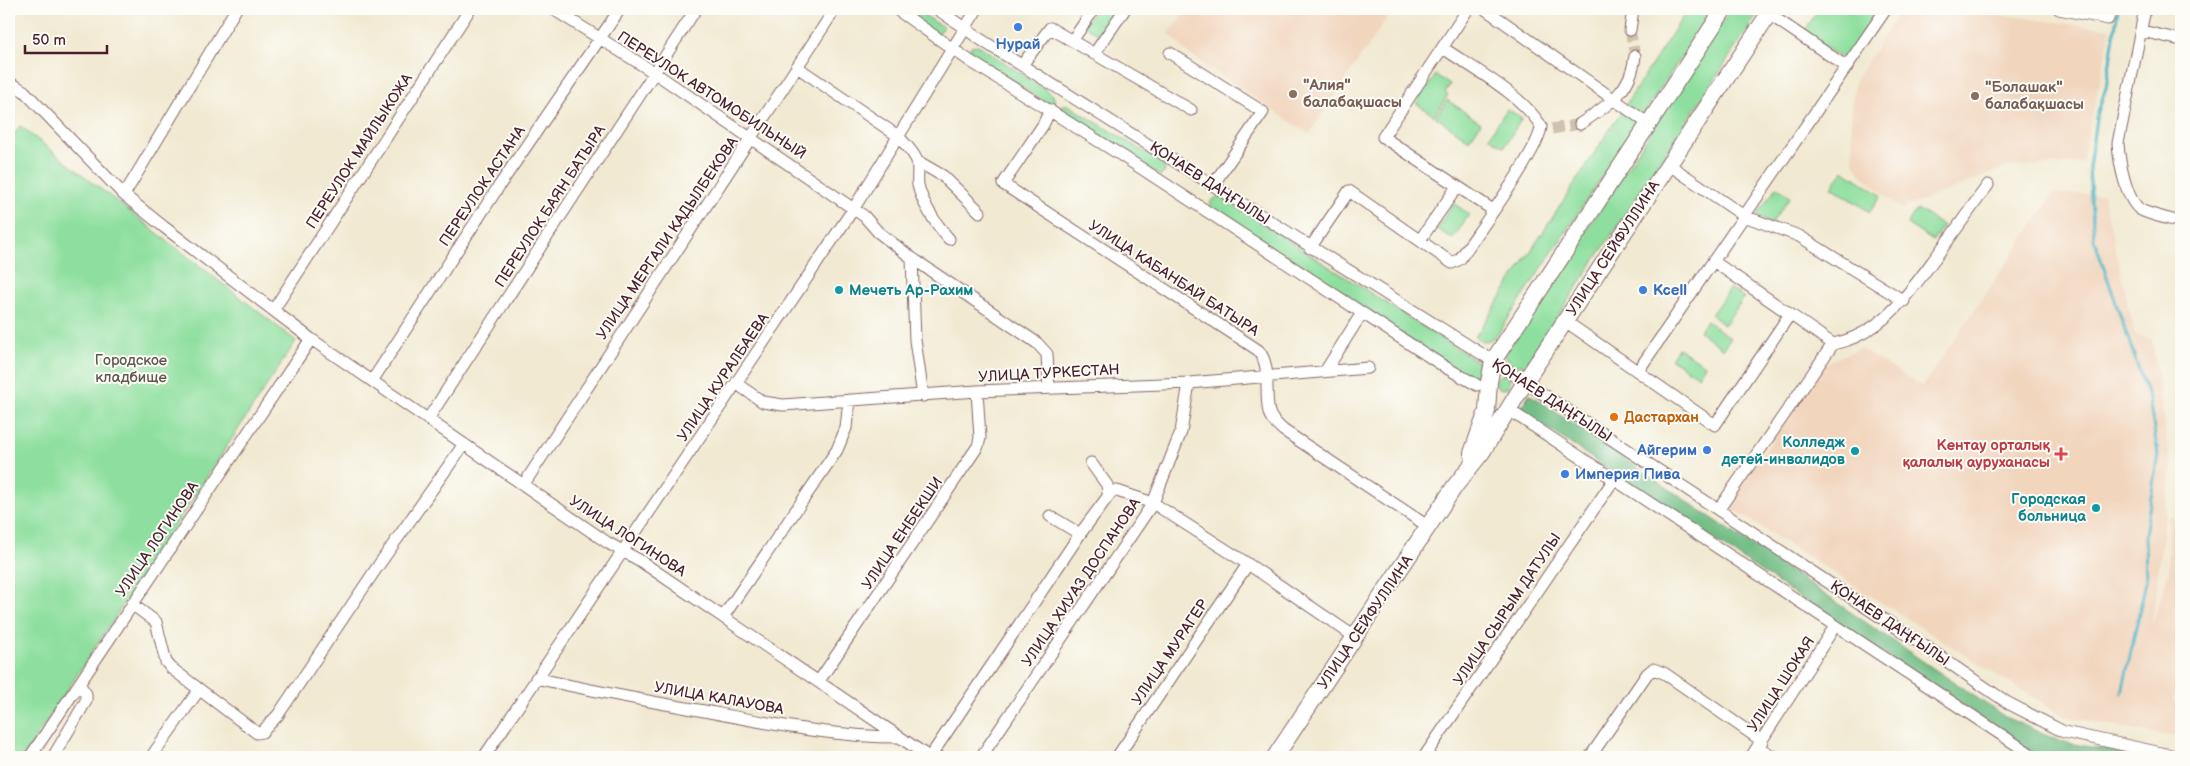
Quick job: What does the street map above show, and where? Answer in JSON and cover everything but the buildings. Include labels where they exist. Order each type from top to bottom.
[{"type":"main road","name":"УЛИЦА СЕЙФУЛЛИНА","points":[[1455,486],[1481,432],[1487,411],[1482,389],[1493,361],[1724,9]]},
{"type":"main road","name":"УЛИЦА СЕЙФУЛЛИНА","points":[[1275,757],[1455,486],[1482,452],[1525,382],[1770,11]]},
{"type":"main road","name":"ҚОНАЕВ ДАҢҒЫЛЫ","points":[[1482,389],[1509,410]]},
{"type":"street","points":[[124,194],[236,9]]},
{"type":"street","name":"ПЕРЕУЛОК МАЙЛЫКОЖА","points":[[274,309],[470,9]]},
{"type":"street","name":"ПЕРЕУЛОК АВТОМОБИЛЬНЫЙ","points":[[553,9],[654,73],[854,208],[878,232],[912,258],[1043,348],[1049,364],[1048,388]]},
{"type":"street","name":"ПЕРЕУЛОК АСТАНА","points":[[372,381],[499,186],[620,9]]},
{"type":"street","name":"ПЕРЕУЛОК БАЯН БАТЫРА","points":[[428,419],[696,9]]},
{"type":"street","name":"УЛИЦА МЕРГАЛИ КАДЫЛБЕКОВА","points":[[524,484],[752,138],[834,9]]},
{"type":"street","name":"ҚОНАЕВ ДАҢҒЫЛЫ","points":[[896,9],[952,48],[1445,367],[1482,389]]},
{"type":"street","name":"ҚОНАЕВ ДАҢҒЫЛЫ","points":[[937,9],[1310,248],[1493,361],[1719,509],[2008,704],[2064,732],[2180,757]]},
{"type":"street","name":"УЛИЦА КУРАЛБАЕВА","points":[[484,757],[854,208],[965,27],[978,9]]},
{"type":"street","points":[[1072,41],[1094,9]]},
{"type":"street","points":[[1094,54],[1125,9]]},
{"type":"street","points":[[1468,9],[1383,137],[1493,210]]},
{"type":"street","points":[[1485,9],[1649,124]]},
{"type":"street","points":[[1630,30],[1632,9]]},
{"type":"street","points":[[1638,371],[1886,9]]},
{"type":"street","points":[[2059,9],[2108,19],[2110,9]]},
{"type":"street","points":[[2145,9],[2118,143],[2119,159],[2135,205],[2142,211],[2181,222]]},
{"type":"street","points":[[1770,11],[1847,67]]},
{"type":"street","points":[[1022,65],[1050,28],[1191,110]]},
{"type":"street","points":[[2142,31],[2181,40]]},
{"type":"street","points":[[1310,248],[1349,192],[1452,262],[1460,259],[1493,210],[1547,128],[1509,94],[1443,48]]},
{"type":"street","points":[[1170,53],[1264,112],[1213,186]]},
{"type":"street","points":[[1580,124],[1615,100],[1634,71],[1635,56]]},
{"type":"street","points":[[797,67],[898,136],[917,161],[943,176],[980,212]]},
{"type":"street","name":"УЛИЦА ЛОГИНОВА","points":[[9,82],[24,91],[124,194],[312,339],[621,552],[639,560],[930,757]]},
{"type":"street","name":"УЛИЦА КАБАНБАЙ БАТЫРА","points":[[1050,110],[1043,125],[1003,184],[1258,350],[1263,356],[1269,412],[1283,430],[1429,527]]},
{"type":"street","points":[[917,161],[918,184],[924,200],[935,222],[949,239]]},
{"type":"street","points":[[1668,164],[1744,216],[1799,236],[1904,301]]},
{"type":"street","points":[[1719,509],[1833,344],[1850,340],[1869,330],[1904,301],[1988,185]]},
{"type":"street","points":[[1420,240],[1457,187]]},
{"type":"street","points":[[912,258],[916,340],[923,396]]},
{"type":"street","points":[[1713,261],[1833,344]]},
{"type":"street","points":[[1326,370],[1362,313]]},
{"type":"street","points":[[1565,321],[1715,425],[1790,314]]},
{"type":"street","name":"УЛИЦА ЛОГИНОВА","points":[[30,757],[312,339]]},
{"type":"street","name":"УЛИЦА ТУРКЕСТАН","points":[[737,384],[755,398],[771,404],[1048,388],[1189,383],[1326,370],[1368,368]]},
{"type":"street","name":"УЛИЦА ХИУАЗ ДОСПАНОВА","points":[[981,757],[1153,503],[1181,432],[1189,383]]},
{"type":"street","name":"УЛИЦА ЕНБЕКШИ","points":[[819,681],[978,446],[980,438],[977,392]]},
{"type":"street","points":[[723,617],[837,450],[846,428],[849,400]]},
{"type":"street","name":"ҚОНАЕВ ДАҢҒЫЛЫ","points":[[1509,410],[1615,478],[2034,757]]},
{"type":"street","points":[[132,604],[156,622],[166,662],[257,733],[266,730],[464,444]]},
{"type":"street","points":[[930,757],[1108,493],[1107,485],[1091,463]]},
{"type":"street","name":"УЛИЦА СЫРЫМ ДАТУЛЫ","points":[[1424,757],[1615,478]]},
{"type":"street","points":[[1108,493],[1117,491],[1153,503],[1248,564],[1355,637]]},
{"type":"street","points":[[1050,516],[1080,534]]},
{"type":"street","name":"УЛИЦА МУРАГЕР","points":[[1117,757],[1248,564]]},
{"type":"street","name":"УЛИЦА ШОКАЯ","points":[[1751,757],[1835,626]]},
{"type":"street","points":[[1590,757],[1644,677],[1653,669],[1664,673],[1760,744],[1774,757]]},
{"type":"street","name":"УЛИЦА КАЛАУОВА","points":[[536,678],[580,689],[754,721],[856,735],[899,737]]},
{"type":"street","points":[[53,757],[86,701],[86,694],[79,684]]},
{"type":"street","points":[[151,757],[200,690]]},
{"type":"shaded area","name":"\"Алия\" балабақшасы","points":[[1186,9],[1393,9],[1309,134],[1189,54],[1169,34]]},
{"type":"shaded area","name":"\"Болашак\" балабақшасы","points":[[1901,9],[1954,9],[2111,29],[2082,163],[2007,167],[1901,209],[1860,174],[1853,160],[1851,112],[1855,81]]},
{"type":"shaded area","name":"Кентау орталық қалалық ауруханасы","points":[[2054,194],[2103,194],[2135,335],[2152,339],[2171,468],[2152,624],[2169,572],[2168,516],[2181,518],[2181,686],[2173,699],[2181,704],[2181,728],[2176,737],[2063,716],[1727,506],[1826,363],[1860,348],[1922,387]]},
{"type":"green space","points":[[894,9],[915,9],[943,27],[937,36]]},
{"type":"green space","points":[[1095,9],[1114,9],[1120,13],[1103,38],[1084,25]]},
{"type":"green space","points":[[1688,9],[1713,9],[1502,328],[1495,337],[1484,342],[1475,337]]},
{"type":"green space","points":[[1731,9],[1761,9],[1528,361],[1523,366],[1512,365],[1505,355]]},
{"type":"green space","points":[[1819,9],[1879,9],[1845,60],[1803,33]]},
{"type":"green space","points":[[978,45],[1053,95],[1055,103],[1052,106],[969,54],[971,46]]},
{"type":"green space","points":[[1436,75],[1450,85],[1445,92],[1448,95],[1434,116],[1416,103]]},
{"type":"green space","points":[[1447,100],[1481,123],[1469,140],[1436,117]]},
{"type":"green space","points":[[1062,105],[1068,105],[1164,164],[1165,172],[1160,176],[1059,110]]},
{"type":"green space","points":[[1507,109],[1522,118],[1504,147],[1489,137]]},
{"type":"green space","name":"Городское кладбище","points":[[20,126],[296,341],[23,757],[9,757],[9,142]]},
{"type":"green space","points":[[1843,170],[1881,195],[1870,212],[1832,187]]},
{"type":"green space","points":[[1777,187],[1790,197],[1771,224],[1757,214]]},
{"type":"green space","points":[[1219,196],[1478,362],[1481,366],[1480,375],[1475,378],[1468,378],[1209,208],[1211,201]]},
{"type":"green space","points":[[1453,203],[1469,214],[1453,239],[1437,229]]},
{"type":"green space","points":[[1917,209],[1943,226],[1933,241],[1907,224]]},
{"type":"green space","points":[[1730,288],[1744,298],[1724,325],[1711,315]]},
{"type":"green space","points":[[1707,321],[1730,338],[1723,349],[1699,331]]},
{"type":"green space","points":[[1678,348],[1705,365],[1698,376],[1671,359]]},
{"type":"green space","points":[[1500,375],[1506,375],[1510,382],[1506,389],[1500,389],[1496,385],[1496,379]]},
{"type":"green space","points":[[1529,394],[2005,717],[2059,741],[2142,757],[2038,757],[1520,410]]},
{"type":"waterway","points":[[2118,9],[2106,88],[2096,118],[2089,168],[2094,239],[2149,399],[2158,454],[2145,535],[2146,581],[2122,693]]},
{"type":"tunnel","points":[[1630,30],[1635,56]]},
{"type":"tunnel","points":[[1552,129],[1580,124]]},
{"type":"place","name":"Нурай","points":[[1018,27]]},
{"type":"place","name":"\"Алия\" балабақшасы","points":[[1293,94]]},
{"type":"place","name":"\"Болашак\" балабақшасы","points":[[1975,96]]},
{"type":"place","name":"Мечеть Ар-Рахим","points":[[839,290]]},
{"type":"place","name":"Kcell","points":[[1643,290]]},
{"type":"place","name":"Дастархан","points":[[1614,417]]},
{"type":"place","name":"Айгерим","points":[[1707,450]]},
{"type":"place","name":"Колледж детей-инвалидов","points":[[1855,451]]},
{"type":"place","name":"Кентау орталық қалалық ауруханасы","points":[[2061,454]]},
{"type":"place","name":"Империя Пива","points":[[1565,474]]},
{"type":"place","name":"Городская больница","points":[[2096,508]]}]
